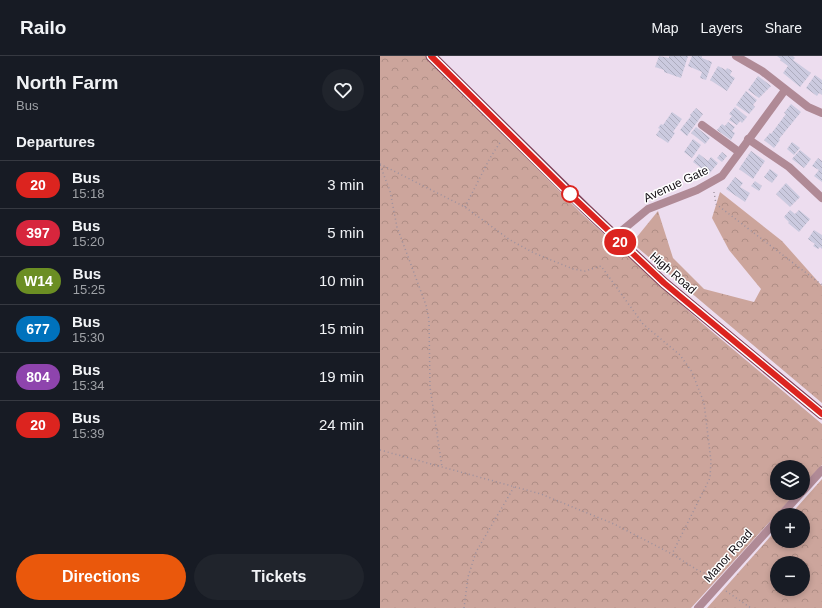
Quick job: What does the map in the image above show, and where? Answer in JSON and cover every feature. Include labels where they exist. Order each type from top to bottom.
[{"type":"main road","name":"High Road","points":[[431,56],[614,237],[664,283],[822,414]]},
{"type":"street","points":[[736,56],[762,71],[808,107],[822,113]]},
{"type":"street","name":"Avenue Gate","points":[[614,237],[648,209],[697,190],[722,176],[785,90]]},
{"type":"street","points":[[702,125],[739,152]]},
{"type":"street","points":[[748,140],[789,167],[822,198]]},
{"type":"street","points":[[810,483],[822,470]]},
{"type":"street","points":[[787,508],[795,500]]},
{"type":"street","name":"Manor Road","points":[[698,608],[770,528]]},
{"type":"path","points":[[465,208],[490,158],[501,141]]},
{"type":"path","points":[[380,164],[465,208],[510,240],[534,253],[585,271],[600,266],[643,324],[680,355],[692,372],[704,403],[711,460],[710,478],[672,554]]},
{"type":"path","points":[[380,164],[390,191],[397,227],[426,305],[429,320],[430,387],[442,467]]},
{"type":"path","points":[[712,182],[716,204],[822,285]]},
{"type":"path","points":[[380,450],[541,494],[614,524],[672,554],[720,582],[751,608]]},
{"type":"path","points":[[464,608],[468,578],[476,552],[514,486]]},
{"type":"green space","points":[[380,56],[426,56],[581,213],[703,324],[822,424],[822,465],[810,478],[810,460],[770,460],[770,500],[790,500],[782,508],[770,508],[770,521],[691,608],[380,608]]},
{"type":"green space","points":[[720,192],[782,241],[822,286],[822,403],[632,243],[658,211],[673,258],[704,289],[754,302],[761,289],[729,250],[712,218]]},
{"type":"green space","points":[[822,479],[822,608],[707,608],[770,537],[770,548],[810,548],[810,508],[796,508],[803,500],[810,500],[810,492]]},
{"type":"building","points":[[659,56],[669,58],[669,56],[688,56],[681,78],[655,67]]},
{"type":"building","points":[[692,56],[702,56],[702,58],[712,62],[706,80],[700,78],[702,72],[688,66]]},
{"type":"building","points":[[777,56],[793,56],[795,58],[793,60],[811,73],[800,87],[783,73],[788,66]]},
{"type":"building","points":[[718,66],[732,71],[730,75],[735,78],[727,91],[710,80]]},
{"type":"building","points":[[815,75],[822,80],[822,95],[819,93],[817,96],[806,88]]},
{"type":"building","points":[[758,76],[771,86],[759,98],[748,90]]},
{"type":"building","points":[[746,91],[757,100],[753,105],[755,107],[749,114],[736,105]]},
{"type":"building","points":[[791,104],[801,112],[779,139],[780,140],[774,148],[764,140],[770,133],[771,134],[786,114],[784,113]]},
{"type":"building","points":[[735,107],[747,117],[742,123],[740,121],[737,125],[729,120],[732,116],[729,114]]},
{"type":"building","points":[[696,108],[703,114],[687,136],[680,130]]},
{"type":"building","points":[[672,112],[682,119],[673,132],[675,133],[668,143],[656,135],[660,129],[658,128],[661,124],[663,125]]},
{"type":"building","points":[[728,122],[735,127],[732,131],[735,133],[731,140],[717,130],[722,124],[725,126]]},
{"type":"building","points":[[696,127],[710,138],[705,144],[691,133]]},
{"type":"building","points":[[693,139],[701,145],[692,158],[684,152]]},
{"type":"building","points":[[792,142],[800,148],[794,155],[787,149]]},
{"type":"building","points":[[800,150],[811,159],[804,168],[792,159]]},
{"type":"building","points":[[751,151],[765,161],[753,179],[739,169]]},
{"type":"building","points":[[722,152],[727,156],[722,162],[717,158]]},
{"type":"building","points":[[699,154],[708,161],[711,157],[718,163],[709,174],[693,162]]},
{"type":"building","points":[[818,158],[822,161],[822,182],[814,176],[819,170],[812,166]]},
{"type":"building","points":[[770,169],[778,175],[772,183],[764,177]]},
{"type":"building","points":[[735,177],[743,183],[740,187],[750,193],[745,202],[726,189]]},
{"type":"building","points":[[755,181],[762,186],[759,191],[751,186]]},
{"type":"building","points":[[786,183],[800,197],[790,207],[776,194]]},
{"type":"building","points":[[790,210],[795,214],[799,210],[810,219],[799,232],[788,223],[789,222],[784,217]]},
{"type":"building","points":[[814,230],[822,235],[822,249],[820,247],[818,249],[813,246],[815,244],[808,239]]},
{"type":"bus line","name":"20","points":[[431,56],[614,237],[664,283],[822,414]]}]
